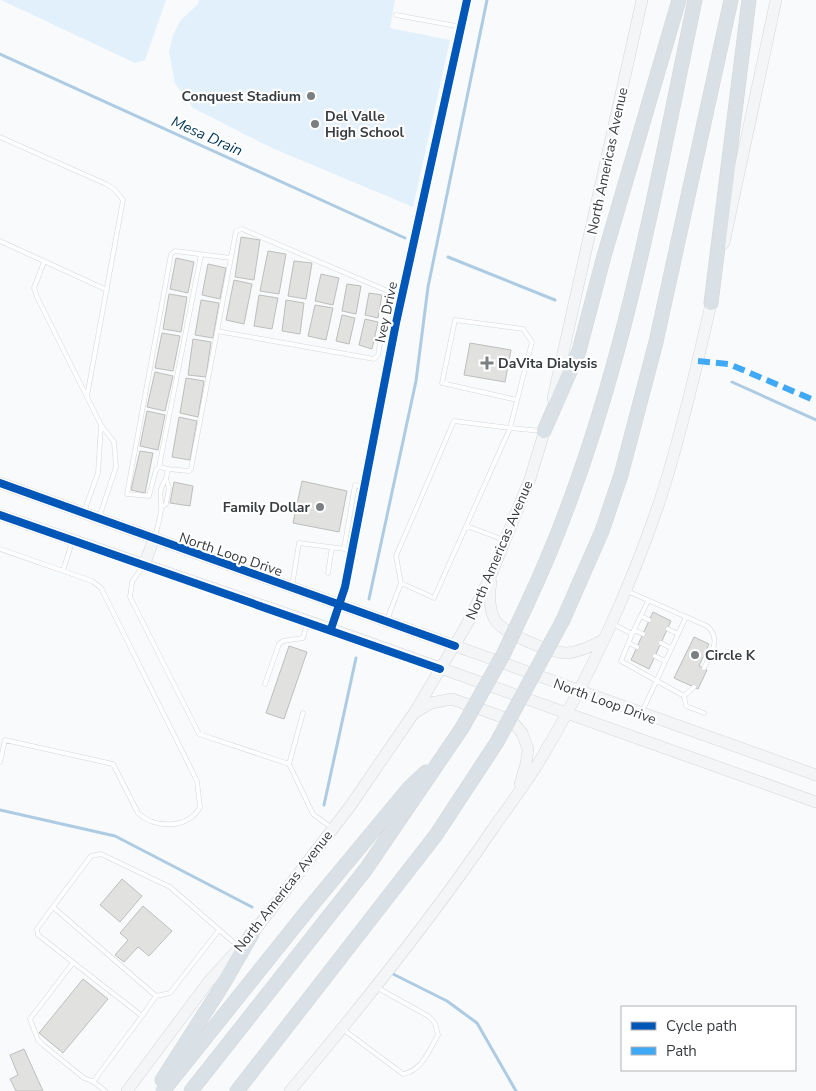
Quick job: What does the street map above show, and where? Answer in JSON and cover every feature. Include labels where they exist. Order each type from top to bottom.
[{"type":"highway","points":[[544,431],[579,351],[604,256],[680,0]]},
{"type":"highway","points":[[191,1091],[366,869],[395,829],[462,728],[504,653],[527,604],[564,518],[591,441],[621,342],[695,0]]},
{"type":"highway","points":[[236,1091],[436,835],[497,742],[563,620],[602,531],[622,475],[663,314],[731,0]]},
{"type":"highway","points":[[711,303],[749,0]]},
{"type":"highway","points":[[163,1091],[307,910],[409,788],[439,760]]},
{"type":"highway","points":[[154,1091],[222,986],[252,934]]},
{"type":"main road","name":"North Americas Avenue","points":[[127,1091],[209,981],[252,934],[332,828],[414,713],[455,646],[491,575],[530,479],[544,431],[570,330],[642,0]]},
{"type":"main road","points":[[290,1091],[332,1041],[438,906],[538,764],[566,714],[611,623],[659,502],[678,439],[711,303],[776,0]]},
{"type":"main road","name":"North Loop Drive","points":[[0,484],[816,775]]},
{"type":"main road","name":"North Loop Drive","points":[[0,514],[72,541],[331,629],[816,802]]},
{"type":"main road","points":[[144,565],[154,539]]},
{"type":"main road","points":[[491,575],[490,599],[492,612],[504,630],[556,651],[566,653],[577,651],[603,640]]},
{"type":"main road","points":[[414,713],[431,703],[452,699],[511,720],[522,733],[528,749],[518,793]]},
{"type":"main road","points":[[297,1091],[332,1041]]},
{"type":"street","name":"Ivey Drive","points":[[331,629],[339,606],[349,549],[365,487],[396,323],[468,0]]},
{"type":"lane","points":[[396,15],[462,27]]},
{"type":"lane","points":[[0,137],[114,188],[123,200],[87,396]]},
{"type":"lane","points":[[159,467],[188,472],[191,469],[217,331],[231,258],[236,231],[242,228],[388,291],[378,355],[374,359],[217,331]]},
{"type":"lane","points":[[0,241],[107,290]]},
{"type":"lane","points":[[201,255],[159,467],[156,470],[149,496],[127,494],[171,254],[175,251],[231,258]]},
{"type":"lane","points":[[44,262],[34,288],[37,297],[101,425],[114,442],[116,467],[98,520]]},
{"type":"lane","points":[[401,583],[434,598],[510,428],[532,342],[529,335],[523,329],[455,320],[442,383],[517,400]]},
{"type":"lane","points":[[387,622],[401,583],[396,556],[454,422],[544,431]]},
{"type":"lane","points":[[84,514],[98,473],[101,425]]},
{"type":"lane","points":[[154,539],[161,508],[158,500],[168,469]]},
{"type":"lane","points":[[161,508],[166,504],[168,496],[169,488],[166,480]]},
{"type":"lane","points":[[466,526],[506,541]]},
{"type":"lane","points":[[63,571],[72,541]]},
{"type":"lane","points":[[291,588],[299,543],[349,549]]},
{"type":"lane","points":[[328,573],[332,547]]},
{"type":"lane","points":[[0,549],[98,584],[197,781],[200,807],[191,818],[183,822],[173,824],[161,823],[142,817],[113,764],[5,740],[0,762]]},
{"type":"lane","points":[[144,565],[132,582],[130,597],[199,734],[289,764]]},
{"type":"lane","points":[[625,590],[707,626],[714,633],[716,639],[704,668]]},
{"type":"lane","points":[[648,600],[621,661],[684,696],[686,706],[704,713]]},
{"type":"lane","points":[[641,616],[649,620]]},
{"type":"lane","points":[[641,714],[686,617]]},
{"type":"lane","points":[[265,684],[279,644],[283,641],[302,638],[307,621]]},
{"type":"lane","points":[[611,623],[643,634]]},
{"type":"lane","points":[[668,630],[678,634]]},
{"type":"lane","points":[[629,643],[637,647]]},
{"type":"lane","points":[[661,643],[671,648]]},
{"type":"lane","points":[[655,656],[665,661]]},
{"type":"lane","points":[[684,696],[694,687]]},
{"type":"lane","points":[[303,713],[289,764],[313,814],[332,828]]},
{"type":"lane","points":[[142,1016],[72,964],[38,935],[37,929],[91,856],[102,854],[170,887],[240,948]]},
{"type":"lane","points":[[53,907],[156,996]]},
{"type":"lane","points":[[93,1082],[156,996],[170,993],[219,930]]},
{"type":"lane","points":[[72,964],[30,1020],[38,1040],[43,1045],[84,1078],[105,1091]]},
{"type":"lane","points":[[342,1028],[403,1074],[410,1073],[418,1068],[438,1035],[435,1023],[428,1016],[375,987]]},
{"type":"shaded area","points":[[1,0],[166,0],[145,60],[135,63]]},
{"type":"shaded area","name":"Conquest Stadium","points":[[199,0],[395,0],[390,28],[450,40],[413,207],[272,148],[193,108],[175,83],[169,52],[173,35],[181,20],[198,4]]},
{"type":"building","points":[[241,237],[260,240],[254,280],[235,277]]},
{"type":"building","points":[[268,251],[286,254],[279,294],[260,291]]},
{"type":"building","points":[[176,258],[194,262],[188,293],[170,289]]},
{"type":"building","points":[[294,261],[312,263],[306,299],[288,296]]},
{"type":"building","points":[[208,264],[226,268],[220,299],[202,295]]},
{"type":"building","points":[[321,274],[339,278],[333,305],[315,301]]},
{"type":"building","points":[[234,280],[252,284],[244,324],[226,320]]},
{"type":"building","points":[[347,284],[361,286],[356,314],[342,311]]},
{"type":"building","points":[[369,293],[382,295],[378,318],[365,315]]},
{"type":"building","points":[[169,294],[187,297],[181,332],[163,329]]},
{"type":"building","points":[[259,295],[278,298],[272,329],[254,326]]},
{"type":"building","points":[[201,300],[219,303],[213,338],[195,335]]},
{"type":"building","points":[[286,300],[304,303],[300,334],[282,331]]},
{"type":"building","points":[[315,305],[333,308],[326,340],[308,336]]},
{"type":"building","points":[[342,315],[355,318],[349,344],[336,341]]},
{"type":"building","points":[[365,319],[378,322],[372,349],[359,345]]},
{"type":"building","points":[[162,333],[180,336],[173,371],[155,368]]},
{"type":"building","points":[[193,339],[211,342],[206,377],[188,375]]},
{"type":"building","name":"DaVita Dialysis","points":[[470,343],[511,350],[505,382],[464,375]]},
{"type":"building","points":[[155,372],[173,376],[165,411],[147,407]]},
{"type":"building","points":[[186,378],[204,381],[198,417],[180,413]]},
{"type":"building","points":[[147,411],[165,415],[158,450],[140,446]]},
{"type":"building","points":[[179,417],[197,421],[190,460],[172,457]]},
{"type":"building","points":[[140,451],[153,453],[145,493],[131,490]]},
{"type":"building","name":"Family Dollar","points":[[302,481],[347,491],[339,532],[293,523]]},
{"type":"building","points":[[174,482],[193,486],[190,506],[170,503]]},
{"type":"building","name":"Circle K","points":[[653,612],[671,621],[649,669],[631,660]]},
{"type":"building","name":"Circle K","points":[[694,637],[709,644],[699,666],[707,670],[698,689],[674,678]]},
{"type":"building","points":[[289,646],[307,652],[284,719],[266,713]]},
{"type":"building","points":[[122,879],[142,896],[120,922],[100,905]]},
{"type":"building","points":[[143,906],[172,931],[149,956],[138,947],[124,962],[115,955],[128,940],[120,933]]},
{"type":"building","points":[[83,979],[108,999],[63,1053],[39,1033]]},
{"type":"building","points":[[24,1049],[43,1091],[16,1091],[10,1079],[18,1075],[10,1055]]},
{"type":"waterway","points":[[369,599],[416,381],[428,287],[487,0]]},
{"type":"waterway","name":"Mesa Drain","points":[[0,54],[405,238]]},
{"type":"waterway","name":"Mesa Drain","points":[[448,257],[555,300]]},
{"type":"waterway","name":"Mesa Drain","points":[[732,382],[816,420]]},
{"type":"waterway","points":[[324,805],[356,658]]},
{"type":"waterway","points":[[0,810],[115,836],[252,907]]},
{"type":"waterway","points":[[393,974],[447,1001],[477,1023],[516,1091]]},
{"type":"marked path","points":[[698,361],[729,364],[816,401]]},
{"type":"cycle path","points":[[331,629],[345,587],[396,323],[467,0]]},
{"type":"cycle path","points":[[0,483],[455,646]]},
{"type":"cycle path","points":[[0,515],[440,669]]},
{"type":"place","name":"Conquest Stadium","points":[[311,96]]},
{"type":"place","name":"Del Valle High School","points":[[315,124]]},
{"type":"place","name":"DaVita Dialysis","points":[[487,363]]},
{"type":"place","name":"Family Dollar","points":[[320,507]]},
{"type":"place","name":"Circle K","points":[[695,655]]}]
